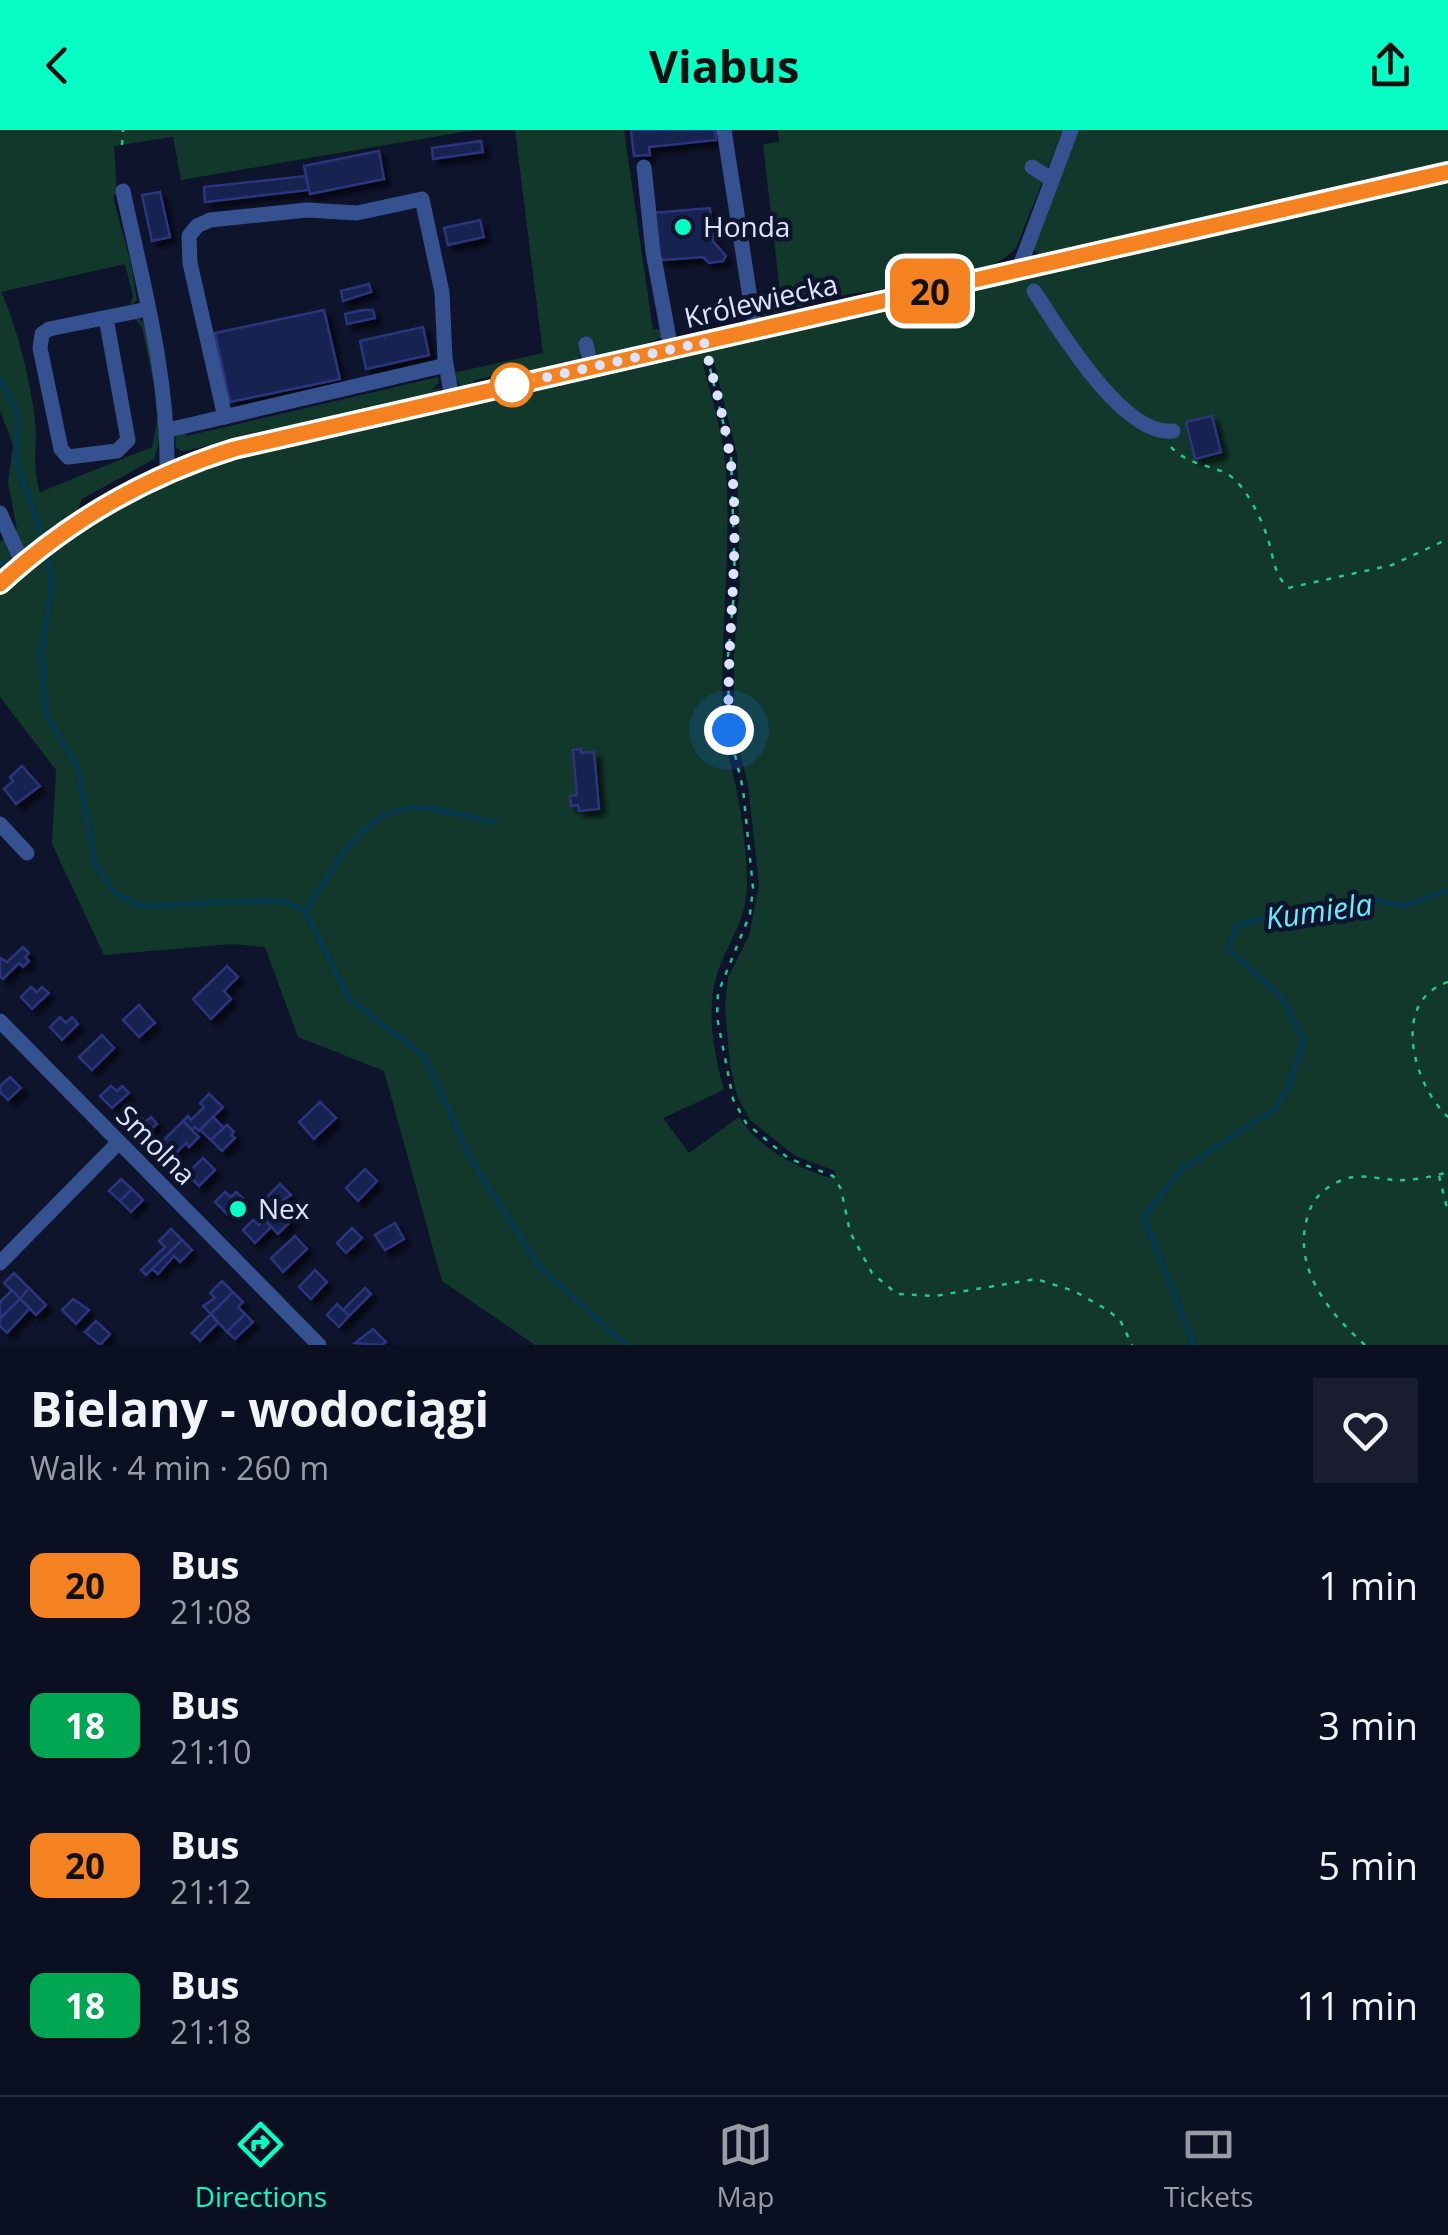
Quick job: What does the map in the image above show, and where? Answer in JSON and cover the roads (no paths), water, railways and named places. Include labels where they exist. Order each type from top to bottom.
[{"type":"main road","name":"Królewiecka","points":[[0,584],[100,508],[167,474],[254,444],[1448,172]]},
{"type":"street","points":[[724,130],[756,330]]},
{"type":"street","points":[[1018,271],[1071,130]]},
{"type":"street","points":[[1032,167],[1052,179]]},
{"type":"street","points":[[644,168],[671,349]]},
{"type":"street","points":[[124,191],[168,430],[167,474]]},
{"type":"street","points":[[224,417],[188,251],[192,231],[210,220],[307,210],[357,212],[422,200],[442,292],[452,399]]},
{"type":"street","points":[[1034,291],[1074,351],[1134,418],[1168,432]]},
{"type":"street","points":[[106,318],[128,440],[117,451],[68,457],[61,449],[40,338],[50,328],[148,310]]},
{"type":"street","points":[[586,344],[591,368]]},
{"type":"street","points":[[168,430],[446,365]]},
{"type":"street","points":[[0,513],[38,552]]},
{"type":"street","points":[[0,824],[27,853]]},
{"type":"street","name":"Smolna","points":[[0,1021],[319,1345]]},
{"type":"street","points":[[0,1263],[118,1143]]},
{"type":"waterway","points":[[0,378],[18,413],[17,464],[44,541]]},
{"type":"waterway","points":[[47,552],[52,584],[41,654],[46,715],[77,765],[95,863],[114,892],[140,906],[280,900],[305,911],[349,998],[425,1057],[472,1161],[539,1266],[626,1345]]},
{"type":"waterway","points":[[0,566],[4,562]]},
{"type":"waterway","points":[[305,911],[354,840],[386,815],[428,808],[496,822]]},
{"type":"waterway","name":"Kumiela","points":[[1194,1345],[1144,1217],[1180,1170],[1274,1110],[1289,1086],[1304,1040],[1282,997],[1228,949],[1237,925],[1317,906],[1374,900],[1404,906],[1448,890]]},
{"type":"place","name":"Honda","points":[[683,227]]},
{"type":"place","name":"Nex","points":[[238,1209]]}]
